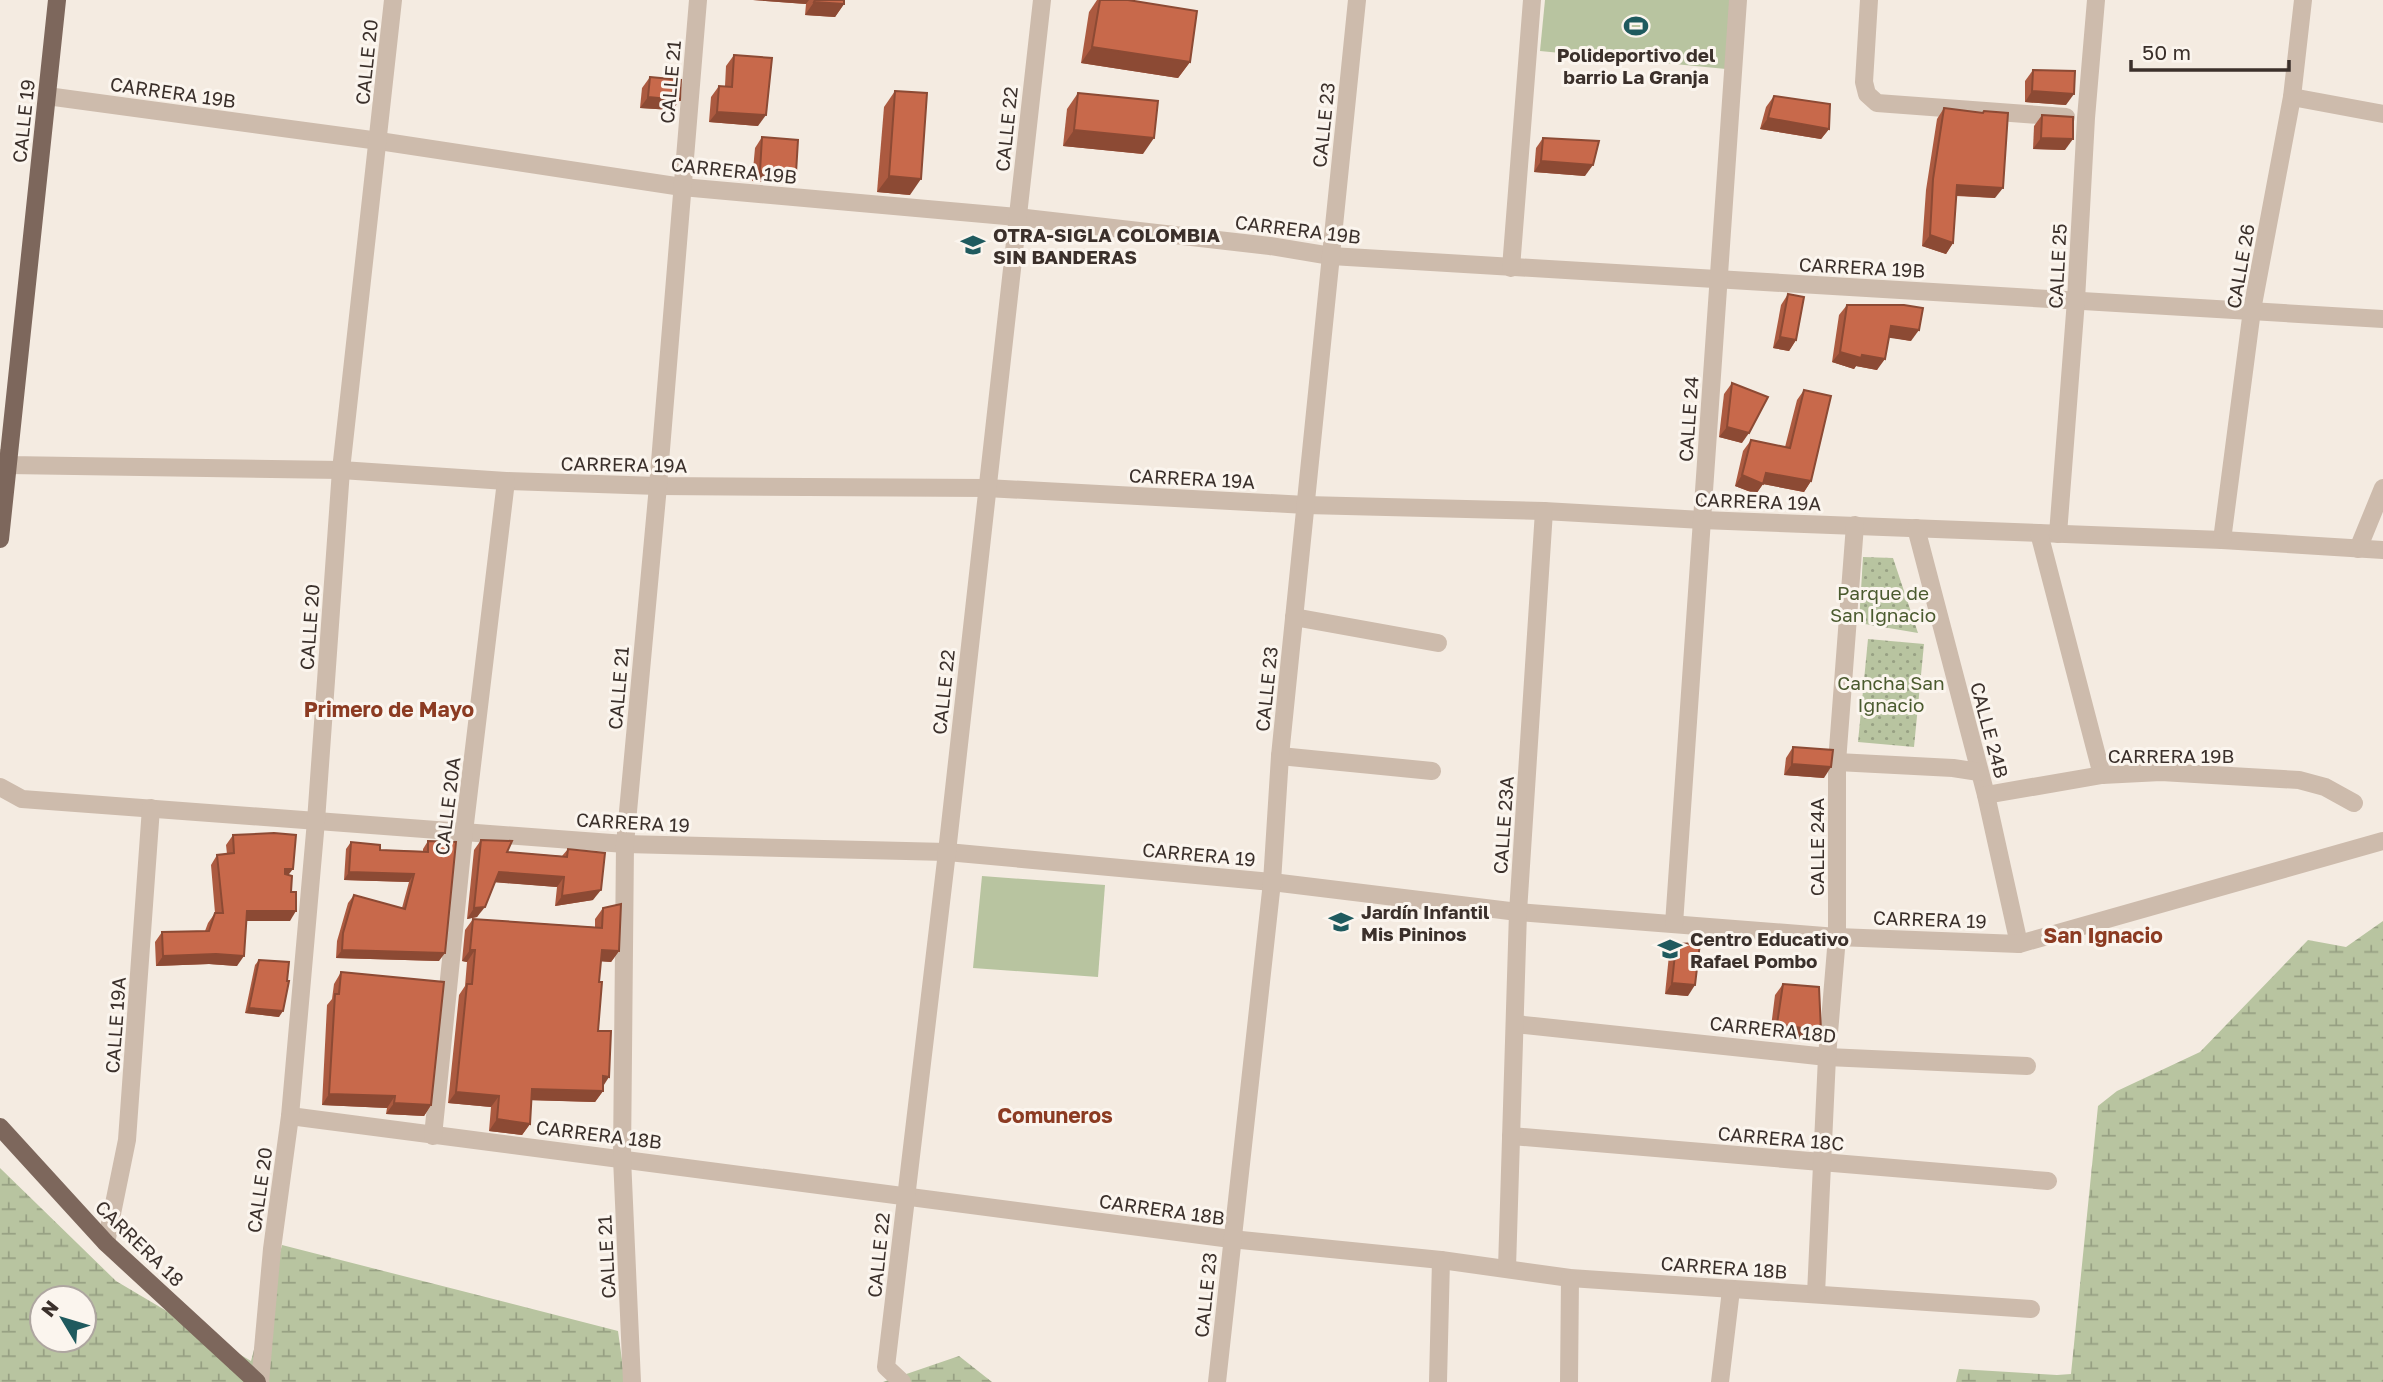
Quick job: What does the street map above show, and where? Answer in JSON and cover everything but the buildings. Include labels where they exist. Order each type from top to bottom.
[{"type":"main road","name":"CALLE 19","points":[[0,539],[4,462],[57,0]]},
{"type":"main road","name":"CARRERA 18","points":[[0,1127],[106,1242],[258,1382]]},
{"type":"street","name":"CALLE 20","points":[[258,1382],[290,1116],[316,821],[341,470],[393,0]]},
{"type":"street","name":"CALLE 21","points":[[632,1382],[622,1158],[625,844],[698,0]]},
{"type":"street","name":"CALLE 22","points":[[902,1382],[887,1367],[1042,0]]},
{"type":"street","name":"CALLE 23","points":[[1217,1382],[1272,882],[1280,756],[1357,0]]},
{"type":"street","points":[[1511,268],[1532,0]]},
{"type":"street","name":"CALLE 24","points":[[1674,924],[1738,0]]},
{"type":"street","points":[[1869,0],[1864,82],[1867,94],[1877,103],[2086,118]]},
{"type":"street","name":"CALLE 25","points":[[2058,534],[2077,300],[2086,118],[2096,0]]},
{"type":"street","name":"CALLE 26","points":[[2222,540],[2252,310],[2292,97],[2302,0]]},
{"type":"street","name":"CARRERA 19B","points":[[47,96],[379,141],[682,187],[1017,217],[1270,246],[1331,256],[2383,320]]},
{"type":"street","points":[[2292,97],[2383,114]]},
{"type":"street","name":"CARRERA 19A","points":[[4,462],[341,470],[506,481],[658,486],[986,488],[1306,505],[1544,511],[1702,520],[2222,540],[2383,550]]},
{"type":"street","name":"CALLE 20A","points":[[433,1136],[464,832],[506,481]]},
{"type":"street","points":[[2358,549],[2383,488]]},
{"type":"street","name":"CALLE 23A","points":[[1507,1268],[1518,912],[1544,511]]},
{"type":"street","name":"CALLE 24A","points":[[1816,1294],[1827,1057],[1837,937],[1837,762],[1855,525]]},
{"type":"street","name":"CALLE 24B","points":[[1916,528],[1986,795],[2019,944]]},
{"type":"street","points":[[2039,533],[2102,775]]},
{"type":"street","points":[[1294,617],[1437,643]]},
{"type":"street","points":[[1280,756],[1432,771]]},
{"type":"street","points":[[1837,762],[1954,768],[1979,772]]},
{"type":"street","name":"CARRERA 19B","points":[[1986,795],[2102,775],[2161,772],[2299,780],[2325,787],[2354,803]]},
{"type":"street","name":"CARRERA 19","points":[[0,787],[22,799],[625,844],[947,852],[1272,882],[1518,912],[1837,937],[2019,944],[2383,841]]},
{"type":"street","name":"CALLE 19A","points":[[106,1242],[128,1140],[151,808]]},
{"type":"street","name":"CARRERA 18D","points":[[1515,1024],[1827,1057],[2027,1066]]},
{"type":"street","name":"CARRERA 18B","points":[[290,1116],[1231,1239],[1441,1260],[1570,1278],[2031,1309]]},
{"type":"street","name":"CARRERA 18C","points":[[1511,1136],[2048,1181]]},
{"type":"street","points":[[1438,1382],[1441,1260]]},
{"type":"street","points":[[1569,1382],[1570,1278]]},
{"type":"street","points":[[1720,1382],[1731,1290]]},
{"type":"green space","name":"Polideportivo del barrio La Granja","points":[[1545,0],[1733,0],[1726,69],[1540,51]]},
{"type":"green space","name":"Parque de San Ignacio","points":[[1863,557],[1893,558],[1918,633],[1859,623]]},
{"type":"green space","name":"Cancha San Ignacio","points":[[1868,639],[1924,644],[1914,747],[1858,742]]},
{"type":"green space","points":[[982,876],[1105,885],[1098,977],[973,968]]},
{"type":"green space","points":[[2383,921],[2383,1382],[1956,1382],[1959,1369],[2071,1374],[2098,1106],[2117,1091],[2200,1052],[2308,940],[2346,947]]},
{"type":"green space","points":[[0,1168],[116,1281],[251,1361],[282,1245],[618,1331],[625,1382],[0,1382]]},
{"type":"green space","points":[[959,1356],[992,1382],[883,1382]]},
{"type":"place","name":"Polideportivo del barrio La Granja","points":[[1636,26]]},
{"type":"place","name":"OTRA-SIGLA COLOMBIA SIN BANDERAS","points":[[973,245]]},
{"type":"place","name":"Jardín Infantil Mis Pininos","points":[[1341,922]]},
{"type":"place","name":"Centro Educativo Rafael Pombo","points":[[1670,949]]},
{"type":"district","name":"Primero de Mayo","points":[[389,709]]},
{"type":"district","name":"San Ignacio","points":[[2103,935]]},
{"type":"district","name":"Comuneros","points":[[1055,1115]]}]
